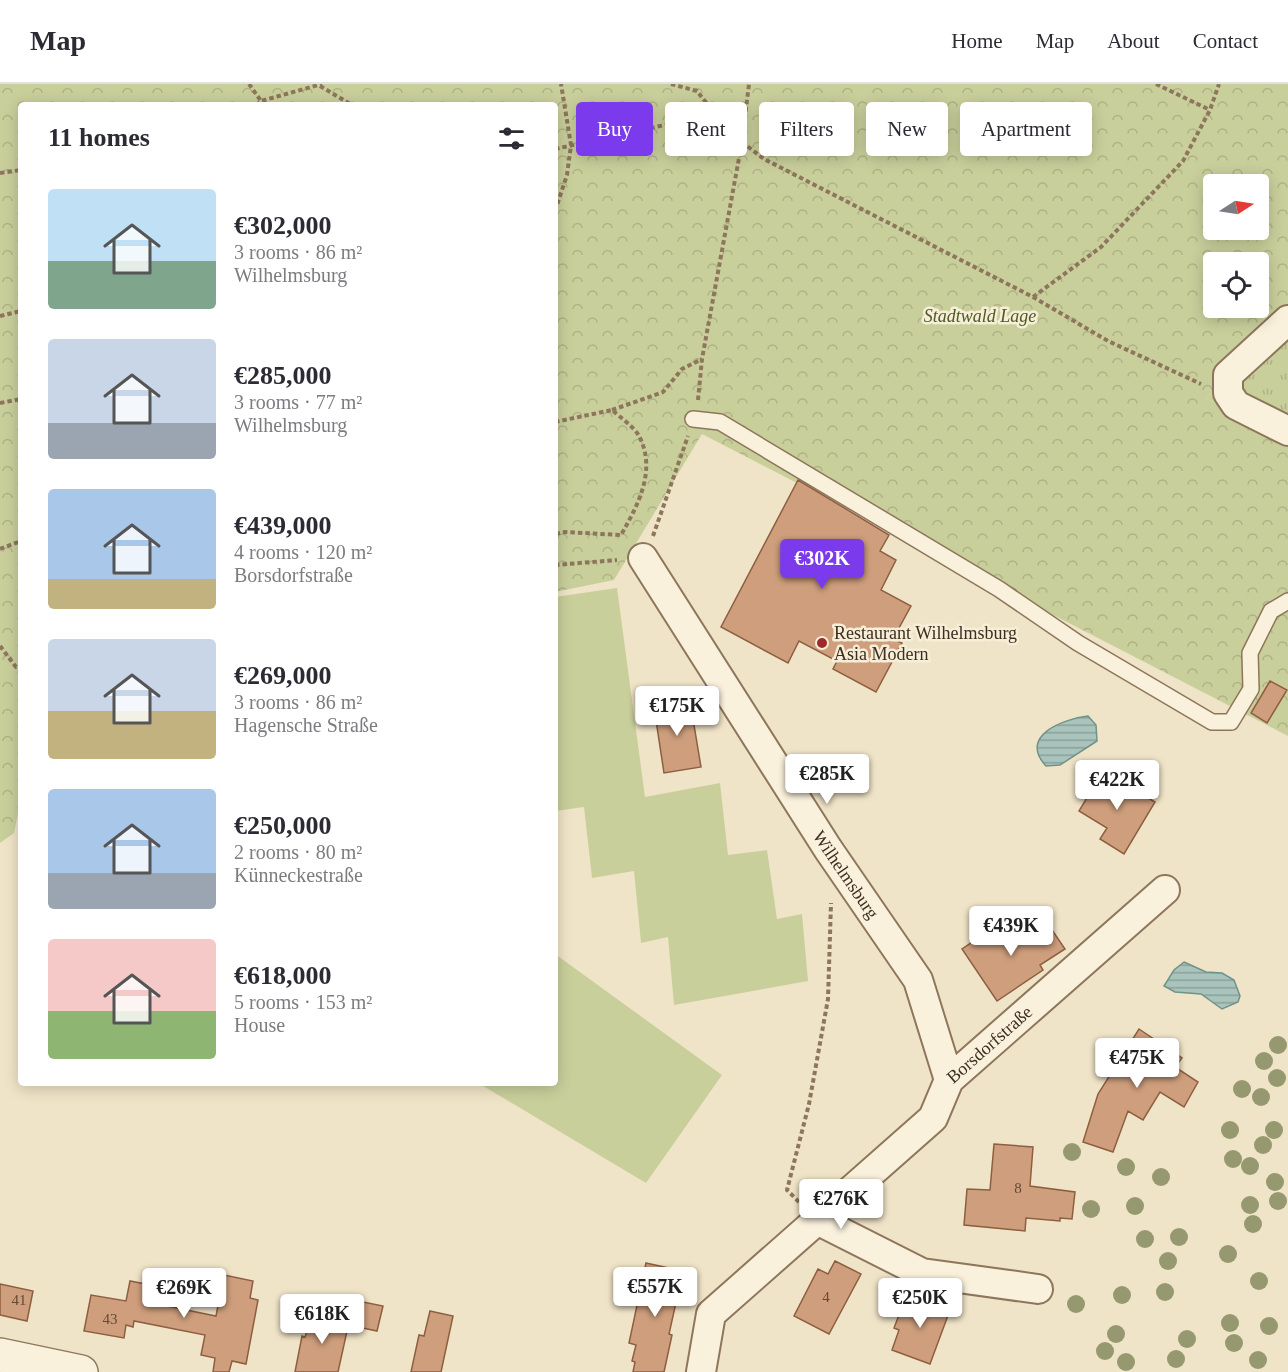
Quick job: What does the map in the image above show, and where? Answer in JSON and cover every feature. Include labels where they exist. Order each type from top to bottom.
[{"type":"street","points":[[1288,320],[1228,375],[1227,393],[1236,405],[1288,431]]},
{"type":"street","name":"Wilhelmsburg","points":[[643,558],[828,849],[918,980],[949,1080]]},
{"type":"street","name":"Borsdorfstraße","points":[[701,1372],[711,1314],[933,1118],[949,1080],[1165,890]]},
{"type":"street","points":[[817,1220],[922,1273],[1038,1289]]},
{"type":"street","points":[[0,1355],[81,1372]]},
{"type":"lane","points":[[693,419],[720,422],[999,589],[1078,643],[1212,722],[1231,722],[1251,690],[1250,653],[1271,611],[1288,601]]},
{"type":"path","points":[[249,84],[261,101],[321,85],[347,102]]},
{"type":"path","points":[[558,202],[567,175],[571,145],[561,84]]},
{"type":"path","points":[[672,84],[697,91],[706,102]]},
{"type":"path","points":[[747,102],[749,84]]},
{"type":"path","points":[[1156,84],[1210,110]]},
{"type":"path","points":[[1033,297],[1101,247],[1183,161],[1210,110],[1219,84]]},
{"type":"path","points":[[558,148],[665,125]]},
{"type":"path","points":[[747,146],[765,159],[1033,297],[1108,341],[1207,387],[1227,393]]},
{"type":"path","points":[[558,565],[643,558],[659,522],[698,406],[702,359],[739,156]]},
{"type":"path","points":[[0,173],[18,170]]},
{"type":"path","points":[[0,316],[18,312]]},
{"type":"path","points":[[558,421],[612,410],[663,392],[682,369],[702,359]]},
{"type":"path","points":[[0,403],[18,400]]},
{"type":"path","points":[[558,533],[621,535],[639,502],[648,466],[639,435],[612,410]]},
{"type":"path","points":[[0,549],[18,542]]},
{"type":"path","points":[[0,646],[18,667]]},
{"type":"path","points":[[817,1220],[788,1190],[809,1104],[828,999],[831,894]]},
{"type":"green space","name":"Stadtwald Lage","points":[[0,84],[1288,84],[1288,320],[1206,398],[1288,442],[1288,736],[702,434],[614,580],[558,591],[558,102],[18,102],[18,814],[14,833],[0,843]]},
{"type":"green space","points":[[1288,320],[1288,442],[1206,398]]},
{"type":"green space","points":[[617,588],[645,797],[720,783],[728,855],[767,850],[777,919],[802,914],[808,981],[674,1005],[668,937],[641,943],[634,871],[592,878],[584,807],[558,811],[558,597]]},
{"type":"green space","points":[[558,956],[722,1075],[646,1183],[483,1086],[558,1086]]},
{"type":"water","points":[[1088,716],[1096,725],[1097,741],[1060,765],[1046,766],[1039,755],[1037,746],[1040,738],[1056,725]]},
{"type":"water","points":[[1184,962],[1206,972],[1222,973],[1234,980],[1240,996],[1238,1002],[1222,1009],[1201,994],[1175,992],[1164,986],[1174,970]]},
{"type":"building","points":[[798,480],[889,535],[880,551],[896,560],[881,590],[911,606],[893,639],[902,643],[876,692],[833,669],[837,661],[799,641],[788,663],[721,627]]},
{"type":"building","points":[[1270,681],[1287,690],[1267,723],[1251,713]]},
{"type":"building","points":[[690,701],[701,767],[664,773],[654,707]]},
{"type":"building","points":[[1103,771],[1155,802],[1124,854],[1100,839],[1107,828],[1079,811]]},
{"type":"building","points":[[1008,918],[1023,941],[1048,924],[1065,949],[1040,965],[1043,970],[997,1001],[962,949]]},
{"type":"building","points":[[1139,1029],[1182,1058],[1175,1067],[1198,1082],[1184,1107],[1160,1092],[1143,1120],[1128,1111],[1113,1152],[1083,1142],[1098,1094]]},
{"type":"building","points":[[994,1144],[1033,1147],[1030,1186],[1075,1192],[1072,1219],[1060,1218],[1060,1221],[1026,1218],[1025,1231],[964,1225],[967,1189],[990,1190]]},
{"type":"building","points":[[835,1261],[861,1274],[829,1334],[794,1316],[818,1269],[828,1274]]},
{"type":"building","points":[[646,1263],[683,1271],[669,1334],[672,1335],[664,1372],[633,1372],[635,1362],[632,1361],[636,1345],[629,1343]]},
{"type":"building","points":[[224,1275],[253,1281],[250,1298],[258,1300],[246,1364],[232,1361],[229,1372],[213,1372],[215,1358],[201,1355],[205,1335],[134,1321],[133,1327],[126,1325],[124,1338],[84,1331],[91,1295],[126,1301],[130,1281],[156,1286],[152,1303],[216,1316]]},
{"type":"building","points":[[0,1284],[33,1291],[27,1321],[0,1315]]},
{"type":"building","points":[[907,1294],[950,1310],[930,1364],[892,1350],[899,1330],[894,1328]]},
{"type":"building","points":[[363,1302],[383,1306],[377,1331],[358,1327]]},
{"type":"building","points":[[430,1311],[453,1316],[441,1372],[411,1372],[419,1335],[424,1336]]},
{"type":"building","points":[[311,1314],[349,1322],[338,1372],[295,1372],[302,1336],[305,1337]]},
{"type":"place","name":"Restaurant Wilhelmsburg Asia Modern","points":[[822,643]]}]
